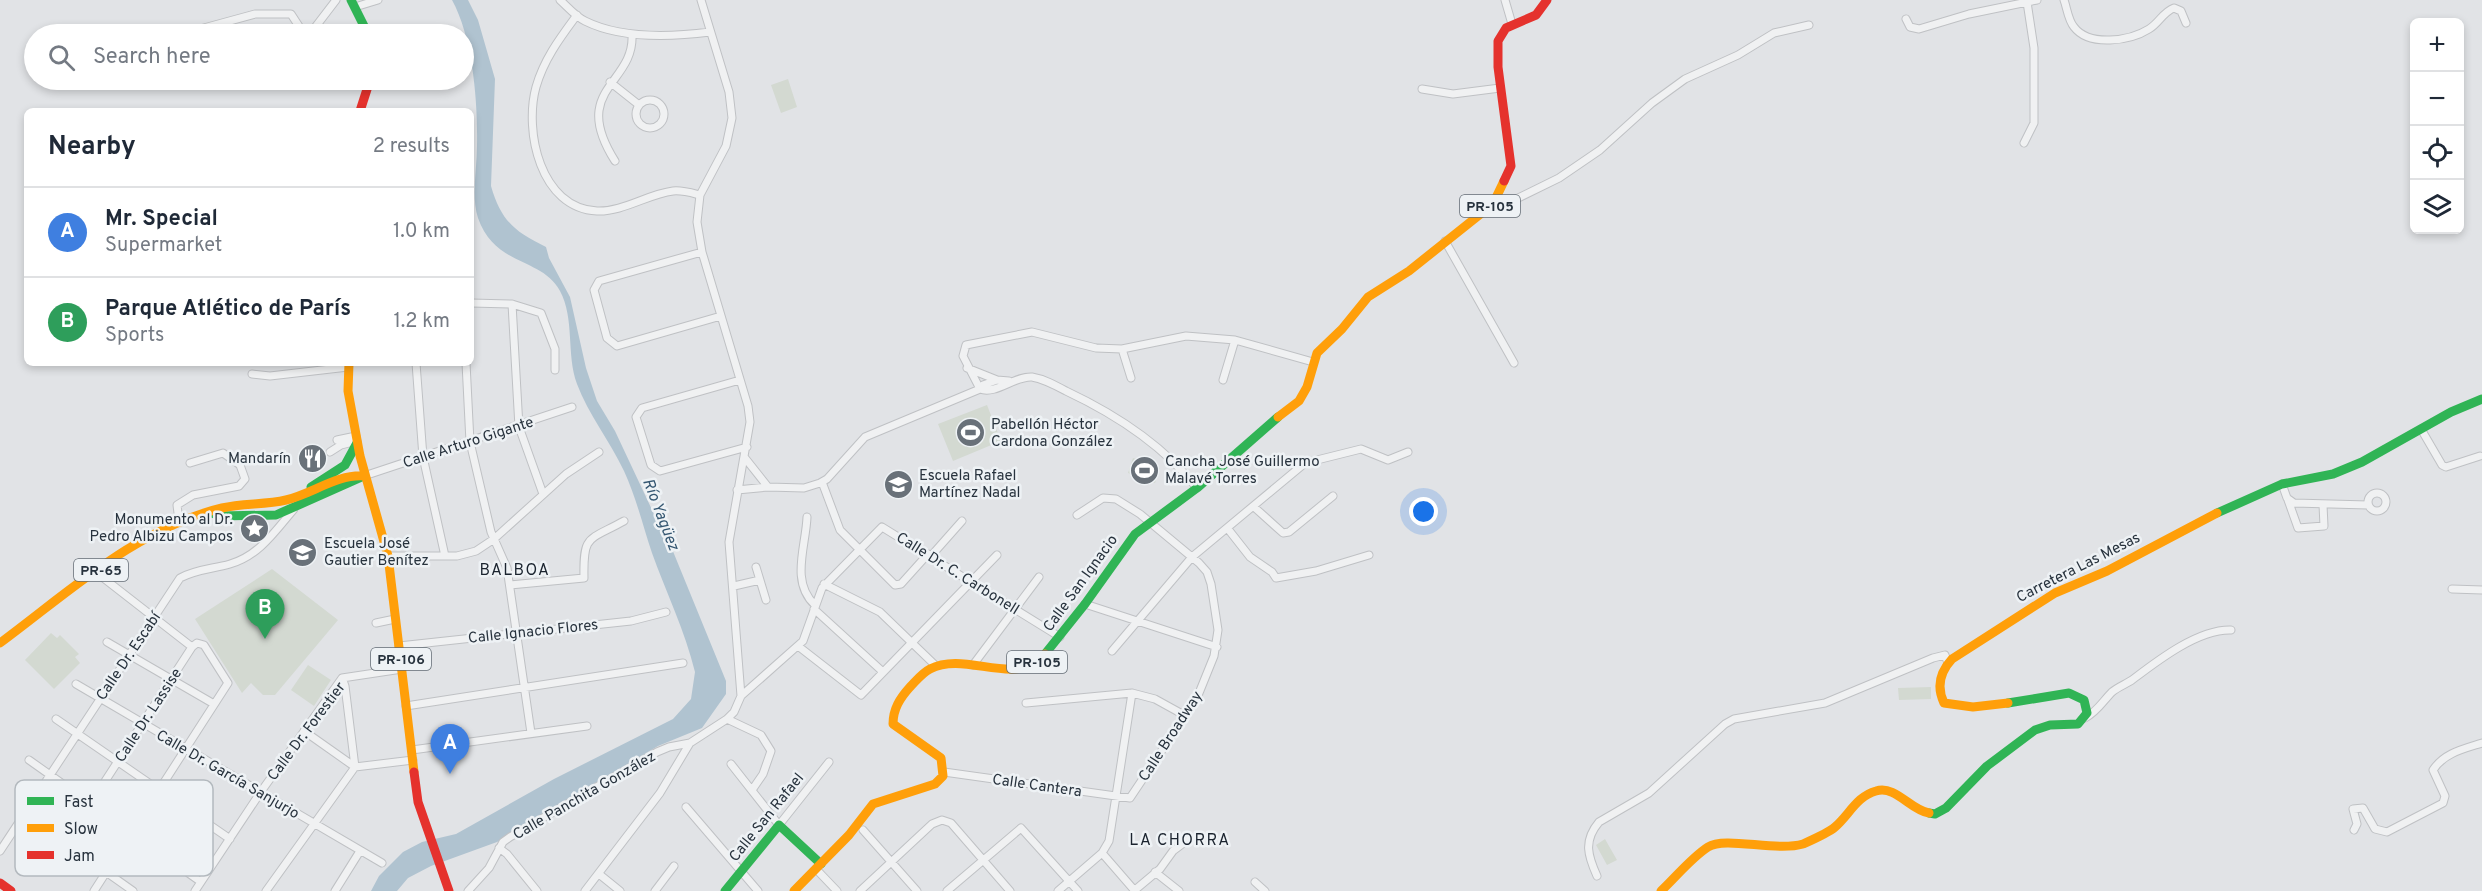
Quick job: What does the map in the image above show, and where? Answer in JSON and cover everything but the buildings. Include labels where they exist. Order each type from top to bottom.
[{"type":"main road","points":[[1512,24],[1536,15],[1547,0]]},
{"type":"main road","points":[[353,4],[363,24]]},
{"type":"main road","name":"PR-105","points":[[1313,362],[1321,347],[1342,329],[1375,290],[1409,271],[1493,204],[1510,166],[1497,46],[1506,28],[1512,24]]},
{"type":"main road","points":[[361,108],[367,90]]},
{"type":"main road","name":"Calle San Ignacio","points":[[936,666],[973,665],[1008,670],[1029,667],[1039,661],[1085,604],[1126,543],[1148,523],[1197,488],[1257,433],[1299,401],[1307,387],[1313,362]]},
{"type":"main road","name":"PR-106","points":[[349,366],[348,391],[364,476],[388,556],[418,802],[449,891]]},
{"type":"main road","name":"Carretera Las Mesas","points":[[1948,663],[2017,614],[2055,593],[2107,571],[2239,501],[2282,484],[2333,474],[2362,462],[2482,399]]},
{"type":"main road","points":[[301,496],[345,465],[357,440]]},
{"type":"main road","name":"PR-65","points":[[0,644],[125,551],[158,530],[222,508],[274,504],[301,496],[352,475],[364,476]]},
{"type":"main road","name":"PR-65","points":[[212,513],[220,516],[276,515],[364,476]]},
{"type":"main road","points":[[295,508],[303,510],[350,490],[368,492]]},
{"type":"main road","points":[[1661,891],[1709,846],[1726,843],[1768,848],[1794,846],[1808,842],[1834,828],[1860,799],[1877,790],[1892,792],[1921,812],[1935,814],[1946,809],[1980,772],[2034,730],[2048,723],[2073,726],[2085,718],[2086,704],[2080,697],[2069,693],[1971,708],[1951,706],[1942,700],[1939,689],[1941,674],[1948,663]]},
{"type":"main road","points":[[794,891],[819,867],[873,804],[935,784],[944,772],[941,758],[893,724],[892,712],[903,693],[924,673],[936,666]]},
{"type":"main road","points":[[779,825],[819,867]]},
{"type":"main road","name":"Calle San Rafael","points":[[725,891],[779,825]]},
{"type":"main road","points":[[0,883],[11,891]]},
{"type":"street","points":[[318,24],[336,0]]},
{"type":"street","points":[[353,4],[378,0]]},
{"type":"street","points":[[560,0],[577,15],[598,26],[632,34],[710,32]]},
{"type":"street","points":[[701,0],[729,92],[732,118],[726,146],[700,195],[696,211],[702,252],[741,380],[750,422],[729,542],[741,696]]},
{"type":"street","points":[[1505,0],[1512,24]]},
{"type":"street","points":[[1906,19],[1910,27],[1918,29],[1969,14],[2037,0]]},
{"type":"street","points":[[2064,0],[2071,23],[2076,30],[2095,38],[2108,40],[2137,36],[2154,26],[2166,12],[2174,8],[2181,11],[2186,23]]},
{"type":"street","points":[[2024,143],[2034,123],[2034,48],[2027,2]]},
{"type":"street","points":[[218,24],[255,14],[291,14],[298,24]]},
{"type":"street","points":[[577,15],[556,43],[544,65],[532,104],[537,153],[550,184],[569,201],[582,208],[597,211],[671,191],[700,195]]},
{"type":"street","points":[[1493,204],[1504,205],[1573,169],[1600,150],[1652,103],[1685,79],[1738,55],[1774,33],[1809,25]]},
{"type":"street","points":[[615,160],[604,143],[599,122],[601,102],[610,82],[630,54],[632,34]]},
{"type":"street","points":[[610,82],[639,105]]},
{"type":"street","points":[[1422,89],[1453,94],[1500,88]]},
{"type":"street","points":[[645,101],[658,102],[662,108],[662,121],[651,128],[644,127],[636,117],[639,105],[645,101]]},
{"type":"street","points":[[1445,242],[1514,363]]},
{"type":"street","points":[[702,252],[599,281],[594,290],[604,329],[607,338],[617,346],[721,316]]},
{"type":"street","points":[[474,303],[512,304],[541,313],[555,350],[555,370]]},
{"type":"street","points":[[512,304],[519,427],[543,494]]},
{"type":"street","points":[[980,389],[967,368],[963,356],[966,345],[1032,332],[1096,348],[1122,350],[1186,336],[1235,340],[1313,362]]},
{"type":"street","points":[[1224,380],[1235,340]]},
{"type":"street","points":[[1122,350],[1131,378]]},
{"type":"street","points":[[252,374],[270,376],[342,366]]},
{"type":"street","points":[[416,366],[423,457],[445,556]]},
{"type":"street","points":[[466,366],[470,442],[494,539],[505,558],[531,733]]},
{"type":"street","points":[[967,368],[997,380],[1009,381]]},
{"type":"street","points":[[737,490],[768,487],[804,488],[822,483],[865,436],[980,389],[991,389],[1025,377],[1038,378],[1109,412],[1176,463],[1197,488]]},
{"type":"street","points":[[741,380],[642,408],[636,417],[651,465],[660,471],[747,447]]},
{"type":"street","points":[[980,389],[983,385],[997,380]]},
{"type":"street","name":"Calle Arturo Gigante","points":[[364,476],[519,427],[572,407]]},
{"type":"street","points":[[2421,429],[2439,462],[2446,467],[2481,457],[2482,448]]},
{"type":"street","points":[[338,440],[357,440]]},
{"type":"street","points":[[330,452],[341,445],[357,440]]},
{"type":"street","points":[[1112,651],[1192,557],[1310,461],[1320,461],[1350,450],[1361,449],[1388,460],[1408,452]]},
{"type":"street","points":[[388,556],[445,556],[476,551],[494,539],[566,474],[598,452]]},
{"type":"street","points":[[179,521],[177,505],[193,495],[239,486],[245,479],[240,465],[223,453],[190,463]]},
{"type":"street","points":[[744,458],[768,487]]},
{"type":"street","points":[[822,483],[837,525],[857,550],[895,585],[901,584],[962,521]]},
{"type":"street","points":[[2282,484],[2298,528],[2324,526],[2323,505]]},
{"type":"street","points":[[1254,507],[1283,533],[1289,532],[1333,496]]},
{"type":"street","name":"Calle Broadway","points":[[1077,515],[1100,500],[1112,498],[1140,514],[1204,568],[1209,578],[1216,613],[1217,647],[1201,690],[1130,798]]},
{"type":"street","points":[[2287,498],[2301,505],[2368,505]]},
{"type":"street","name":"Calle Dr. Escabí","points":[[47,780],[180,578],[194,571],[232,563],[247,557],[261,547],[295,508]]},
{"type":"street","points":[[807,517],[802,585],[806,596],[883,672]]},
{"type":"street","points":[[510,585],[584,578],[583,550],[586,543],[624,521]]},
{"type":"street","name":"Calle Dr. C. Carbonell","points":[[857,550],[879,529],[886,527],[1060,637]]},
{"type":"street","points":[[1228,529],[1250,557],[1272,572],[1276,578],[1316,572],[1369,555]]},
{"type":"street","points":[[585,891],[660,793],[690,743],[727,719],[734,712],[741,696],[798,646],[807,633],[824,584],[857,550]]},
{"type":"street","points":[[798,646],[861,695],[997,555]]},
{"type":"street","points":[[756,567],[766,600]]},
{"type":"street","points":[[97,573],[192,647],[197,643],[204,645],[228,683],[165,780]]},
{"type":"street","points":[[973,665],[1039,577]]},
{"type":"street","points":[[734,585],[760,580]]},
{"type":"street","points":[[824,584],[880,612],[936,666]]},
{"type":"street","points":[[2451,589],[2482,590]]},
{"type":"street","points":[[1085,604],[1217,647]]},
{"type":"street","name":"Calle Ignacio Flores","points":[[399,646],[631,621],[666,612]]},
{"type":"street","points":[[376,623],[395,619]]},
{"type":"street","points":[[2085,718],[2093,714],[2112,693],[2154,663],[2217,631],[2231,630]]},
{"type":"street","points":[[107,642],[214,704]]},
{"type":"street","name":"Calle Dr. Lassise","points":[[107,780],[192,647]]},
{"type":"street","points":[[1597,876],[1587,852],[1588,840],[1599,822],[1650,793],[1725,724],[1742,717],[1825,702],[1933,658],[1945,655],[1948,663]]},
{"type":"street","points":[[406,706],[683,663]]},
{"type":"street","name":"Calle Dr. Forestier","points":[[213,864],[260,793],[342,678],[402,669]]},
{"type":"street","points":[[266,891],[355,767],[345,686],[342,678]]},
{"type":"street","name":"Calle Dr. García Sanjurjo","points":[[76,684],[381,864]]},
{"type":"street","points":[[1026,703],[1132,693],[1155,699],[1184,715]]},
{"type":"street","points":[[1058,891],[1102,852],[1111,836],[1132,693]]},
{"type":"street","points":[[56,719],[142,780]]},
{"type":"street","points":[[727,719],[761,735],[771,752],[763,774],[752,790]]},
{"type":"street","points":[[304,730],[355,767],[531,733],[587,726]]},
{"type":"street","name":"Calle Panchita González","points":[[468,891],[489,868],[499,848],[510,837],[657,753],[669,747],[690,743]]},
{"type":"street","points":[[2354,830],[2357,824],[2353,809],[2358,807],[2363,808],[2375,830],[2387,832],[2443,803],[2445,796],[2433,770],[2439,761],[2482,743]]},
{"type":"street","points":[[28,760],[57,780]]},
{"type":"street","name":"Calle San Rafael","points":[[779,825],[829,762]]},
{"type":"street","points":[[731,764],[779,825]]},
{"type":"street","name":"Calle Cantera","points":[[944,772],[1130,798]]},
{"type":"street","points":[[686,807],[758,891]]},
{"type":"street","points":[[860,891],[936,821],[948,821],[1010,891]]},
{"type":"street","name":"Calle Dr. Escabí","points":[[0,851],[15,828]]},
{"type":"street","points":[[213,828],[230,839]]},
{"type":"street","points":[[947,891],[1016,829],[1024,829],[1078,891]]},
{"type":"street","points":[[863,830],[917,891]]},
{"type":"street","points":[[1102,852],[1135,891],[1173,851],[1189,839]]},
{"type":"street","points":[[499,848],[507,854],[532,889]]},
{"type":"street","points":[[334,891],[360,850]]},
{"type":"street","points":[[654,891],[675,866]]},
{"type":"street","points":[[819,867],[837,891]]},
{"type":"street","points":[[1155,872],[1179,891]]},
{"type":"street","points":[[599,874],[620,891]]},
{"type":"street","points":[[94,891],[103,876]]},
{"type":"street","points":[[112,876],[133,891]]},
{"type":"street","points":[[193,876],[201,882]]},
{"type":"street","name":"Calle Dr. Forestier","points":[[195,891],[205,876]]},
{"type":"street","points":[[1255,882],[1265,891]]},
{"type":"shaded area","points":[[788,79],[797,107],[781,113],[771,85]]},
{"type":"shaded area","name":"Pabellón Héctor Cardona González","points":[[987,405],[1001,441],[953,461],[938,424]]},
{"type":"shaded area","name":"Cancha José Guillermo Malavé Torres","points":[[1133,458],[1160,468],[1155,483],[1128,473]]},
{"type":"shaded area","points":[[272,569],[338,620],[275,695],[263,695],[251,683],[242,693],[195,619]]},
{"type":"shaded area","points":[[51,633],[57,638],[60,635],[79,654],[75,657],[80,663],[54,689],[25,660]]},
{"type":"shaded area","points":[[308,665],[331,680],[314,706],[291,690]]},
{"type":"shaded area","points":[[1931,687],[1931,699],[1899,700],[1898,688]]},
{"type":"shaded area","points":[[1605,839],[1617,860],[1607,865],[1596,845]]},
{"type":"water","points":[[452,0],[468,0],[478,20],[495,79],[491,186],[495,198],[499,208],[511,224],[546,247],[549,258],[570,297],[586,368],[597,401],[615,431],[654,514],[661,522],[726,681],[726,694],[702,728],[658,746],[497,842],[431,866],[408,878],[397,891],[371,891],[379,876],[403,852],[422,842],[456,834],[554,779],[673,719],[691,699],[695,672],[628,481],[577,384],[565,302],[560,291],[542,272],[507,254],[495,245],[478,218],[475,201],[477,129],[474,24],[462,24]]},
{"type":"traffic: fast","points":[[351,0],[363,24]]},
{"type":"traffic: fast","points":[[2217,513],[2282,484],[2333,474],[2362,462],[2451,412],[2482,399]]},
{"type":"traffic: fast","points":[[1045,654],[1085,604],[1135,534],[1197,488],[1278,417]]},
{"type":"traffic: fast","points":[[311,487],[345,465],[357,443]]},
{"type":"traffic: fast","points":[[212,513],[220,516],[276,515],[364,476]]},
{"type":"traffic: fast","points":[[1929,813],[1935,814],[1946,808],[1987,766],[2035,730],[2050,725],[2078,724],[2087,713],[2084,700],[2069,693],[2008,703]]},
{"type":"traffic: fast","points":[[725,891],[779,825],[821,864]]},
{"type":"traffic: slow","points":[[1278,417],[1299,401],[1307,387],[1317,353],[1342,329],[1368,297],[1409,271],[1493,204],[1504,181]]},
{"type":"traffic: slow","points":[[349,366],[348,391],[360,456],[388,556],[414,772]]},
{"type":"traffic: slow","points":[[0,643],[105,564],[161,530],[191,517],[222,508],[286,500],[334,481],[364,476]]},
{"type":"traffic: slow","points":[[2008,703],[1973,707],[1944,703],[1940,691],[1940,680],[1952,659],[2055,593],[2107,571],[2217,513]]},
{"type":"traffic: slow","points":[[794,891],[849,835],[873,804],[935,784],[943,776],[941,758],[893,724],[894,713],[900,700],[922,675],[944,664],[1020,668],[1033,664],[1045,654]]},
{"type":"traffic: slow","points":[[1661,891],[1708,847],[1726,843],[1779,846],[1803,844],[1832,829],[1858,801],[1869,793],[1890,791],[1929,813]]},
{"type":"traffic: jam","points":[[1504,181],[1511,166],[1498,67],[1498,41],[1506,28],[1536,15],[1547,0]]},
{"type":"traffic: jam","points":[[361,108],[367,90]]},
{"type":"traffic: jam","points":[[414,772],[418,802],[449,891]]},
{"type":"traffic: jam","points":[[0,883],[11,891]]},
{"type":"place","name":"Pabellón Héctor Cardona González","points":[[970,433]]},
{"type":"place","name":"Mandarín","points":[[312,458]]},
{"type":"place","name":"Cancha José Guillermo Malavé Torres","points":[[1144,470]]},
{"type":"place","name":"Escuela Rafael Martínez Nadal","points":[[898,484]]},
{"type":"place","name":"Monumento al Dr. Pedro Albizu Campos","points":[[254,528]]},
{"type":"place","name":"Escuela José Gautier Benítez","points":[[303,552]]},
{"type":"place","name":"Parque Atlético de París","points":[[265,639]]},
{"type":"place","name":"Mr. Special","points":[[450,774]]},
{"type":"district","name":"BALBOA","points":[[515,569]]},
{"type":"district","name":"LA CHORRA","points":[[1180,839]]},
{"type":"water label","name":"Río Yagüez","points":[[662,514]]}]
